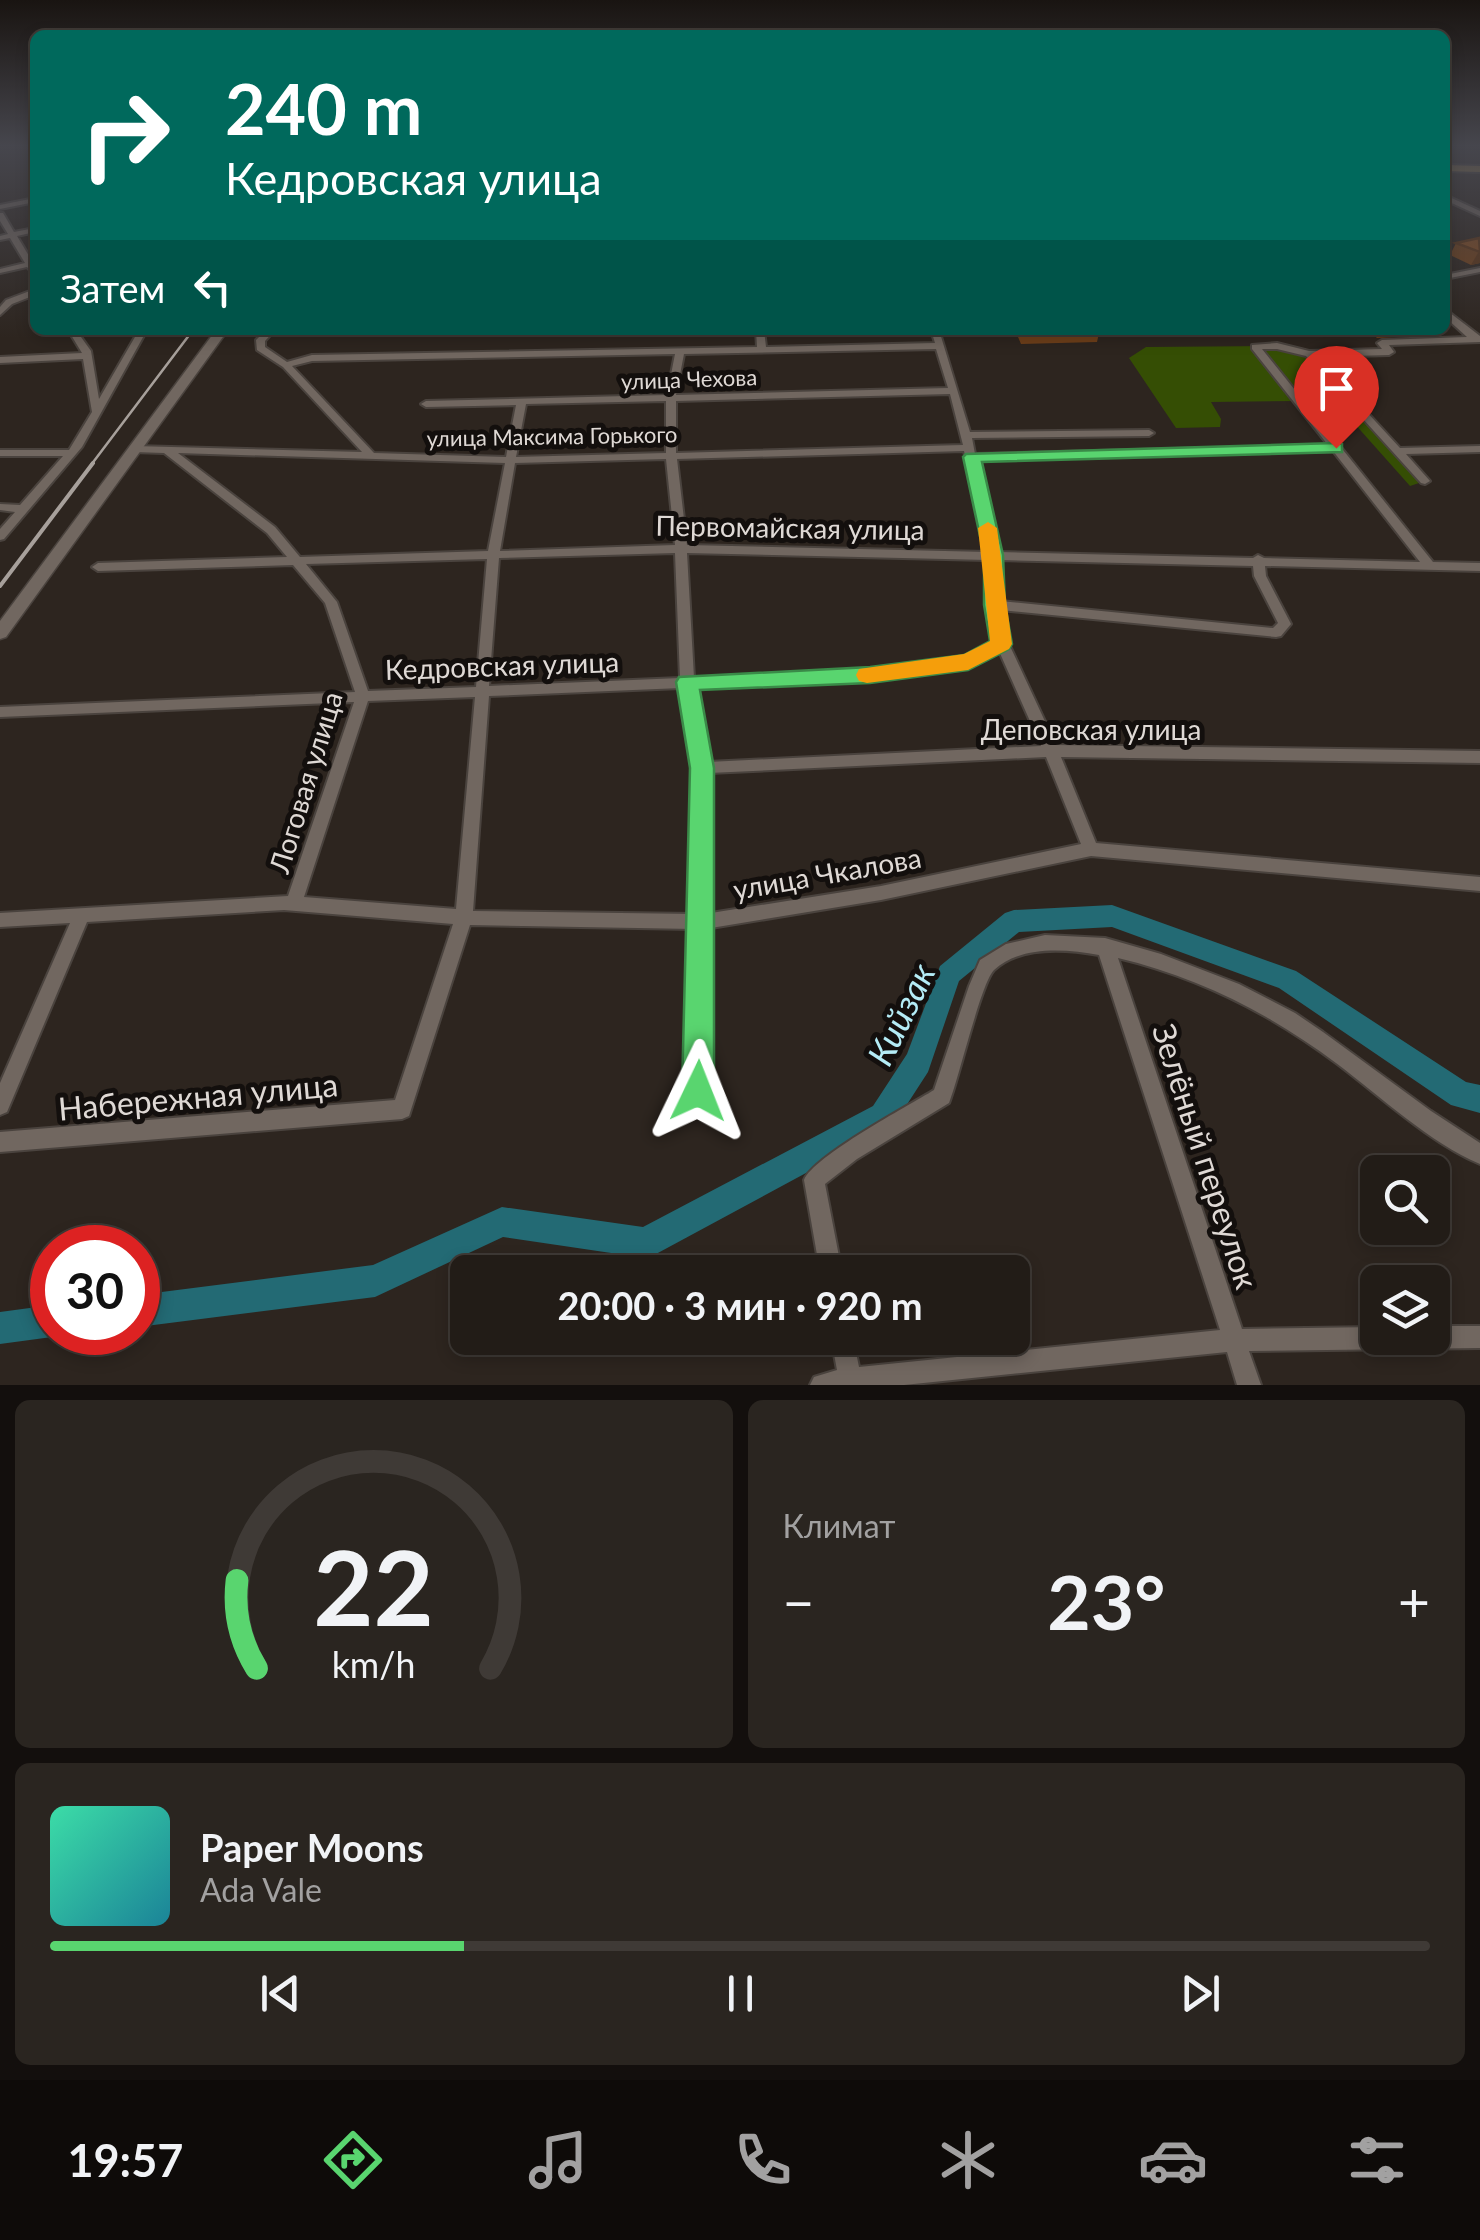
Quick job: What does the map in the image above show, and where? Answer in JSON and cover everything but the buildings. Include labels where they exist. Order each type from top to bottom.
[{"type":"street","points":[[0,215],[30,262]]},
{"type":"street","points":[[0,238],[30,231]]},
{"type":"street","points":[[0,271],[30,267]]},
{"type":"street","points":[[1450,276],[1480,270]]},
{"type":"street","points":[[0,312],[8,302],[30,294]]},
{"type":"street","points":[[1450,316],[1478,341]]},
{"type":"street","points":[[75,335],[87,356],[97,414]]},
{"type":"street","points":[[0,536],[72,453],[140,335]]},
{"type":"street","points":[[0,632],[218,335]]},
{"type":"street","points":[[266,335],[260,348],[286,365],[371,456]]},
{"type":"street","points":[[761,335],[762,348]]},
{"type":"street","points":[[936,335],[969,447],[994,555],[994,605],[1002,644],[1091,850]]},
{"type":"street","points":[[286,365],[312,358],[762,348],[893,341],[938,346]]},
{"type":"street","points":[[1430,566],[1254,346],[1277,346],[1309,354],[1389,352],[1382,343],[1478,341]]},
{"type":"street","points":[[680,350],[671,400],[671,455],[681,550],[687,682],[702,768],[698,1091]]},
{"type":"street","points":[[1309,354],[1424,481]]},
{"type":"street","points":[[0,360],[87,356]]},
{"type":"street","name":"улица Чехова","points":[[426,404],[953,391]]},
{"type":"street","points":[[464,917],[493,554],[521,404]]},
{"type":"street","name":"улица Максима Горького","points":[[134,449],[513,460],[969,447],[1149,433]]},
{"type":"street","points":[[969,447],[1336,448]]},
{"type":"street","points":[[1398,452],[1480,449]]},
{"type":"street","name":"Логовая улица","points":[[169,451],[271,530],[331,602],[363,696],[294,904]]},
{"type":"street","points":[[0,453],[72,453]]},
{"type":"street","points":[[0,507],[24,508]]},
{"type":"street","name":"Первомайская улица","points":[[98,567],[681,550],[1480,566]]},
{"type":"street","points":[[994,605],[1276,633],[1284,624],[1260,576],[1258,559]]},
{"type":"street","name":"Кедровская улица","points":[[0,712],[870,675],[968,662],[1002,644]]},
{"type":"street","name":"Деповская улица","points":[[702,768],[1051,751],[1480,757]]},
{"type":"street","name":"улица Чкалова","points":[[0,920],[294,904],[464,917],[703,922],[882,894],[1091,850],[1480,884]]},
{"type":"street","points":[[2,1094],[82,914]]},
{"type":"street","name":"Набережная улица","points":[[0,1142],[402,1109],[464,917]]},
{"type":"street","points":[[827,1255],[814,1180],[850,1152],[942,1096],[983,968],[1014,948],[1047,944],[1105,946],[1261,1004],[1480,1154]]},
{"type":"street","name":"Зелёный переулок","points":[[1105,946],[1249,1385]]},
{"type":"street","points":[[822,1385],[1236,1340],[1480,1337]]},
{"type":"street","points":[[845,1355],[850,1382]]},
{"type":"green space","points":[[1277,346],[1309,354],[1425,481],[1410,486],[1345,413],[1307,413],[1298,401],[1211,402],[1221,419],[1220,427],[1176,428],[1129,358],[1146,347]]},
{"type":"waterway","name":"Кийзак","points":[[160,1308],[375,1281],[502,1222],[645,1243],[883,1116],[918,1062],[949,974],[1014,921],[1112,916],[1287,979],[1461,1095],[1480,1099]]},
{"type":"waterway","name":"Кийзак","points":[[0,1328],[30,1324]]},
{"type":"railway","points":[[91,465],[189,335]]},
{"type":"railway","points":[[0,586],[93,463]]},
{"type":"slow traffic","points":[[867,675],[968,662],[1002,644],[994,605],[994,555],[988,528]]},
{"type":"route","points":[[698,1091],[702,768],[687,682],[870,675],[968,662],[1002,644],[994,605],[994,555],[972,457],[1336,448]]}]
